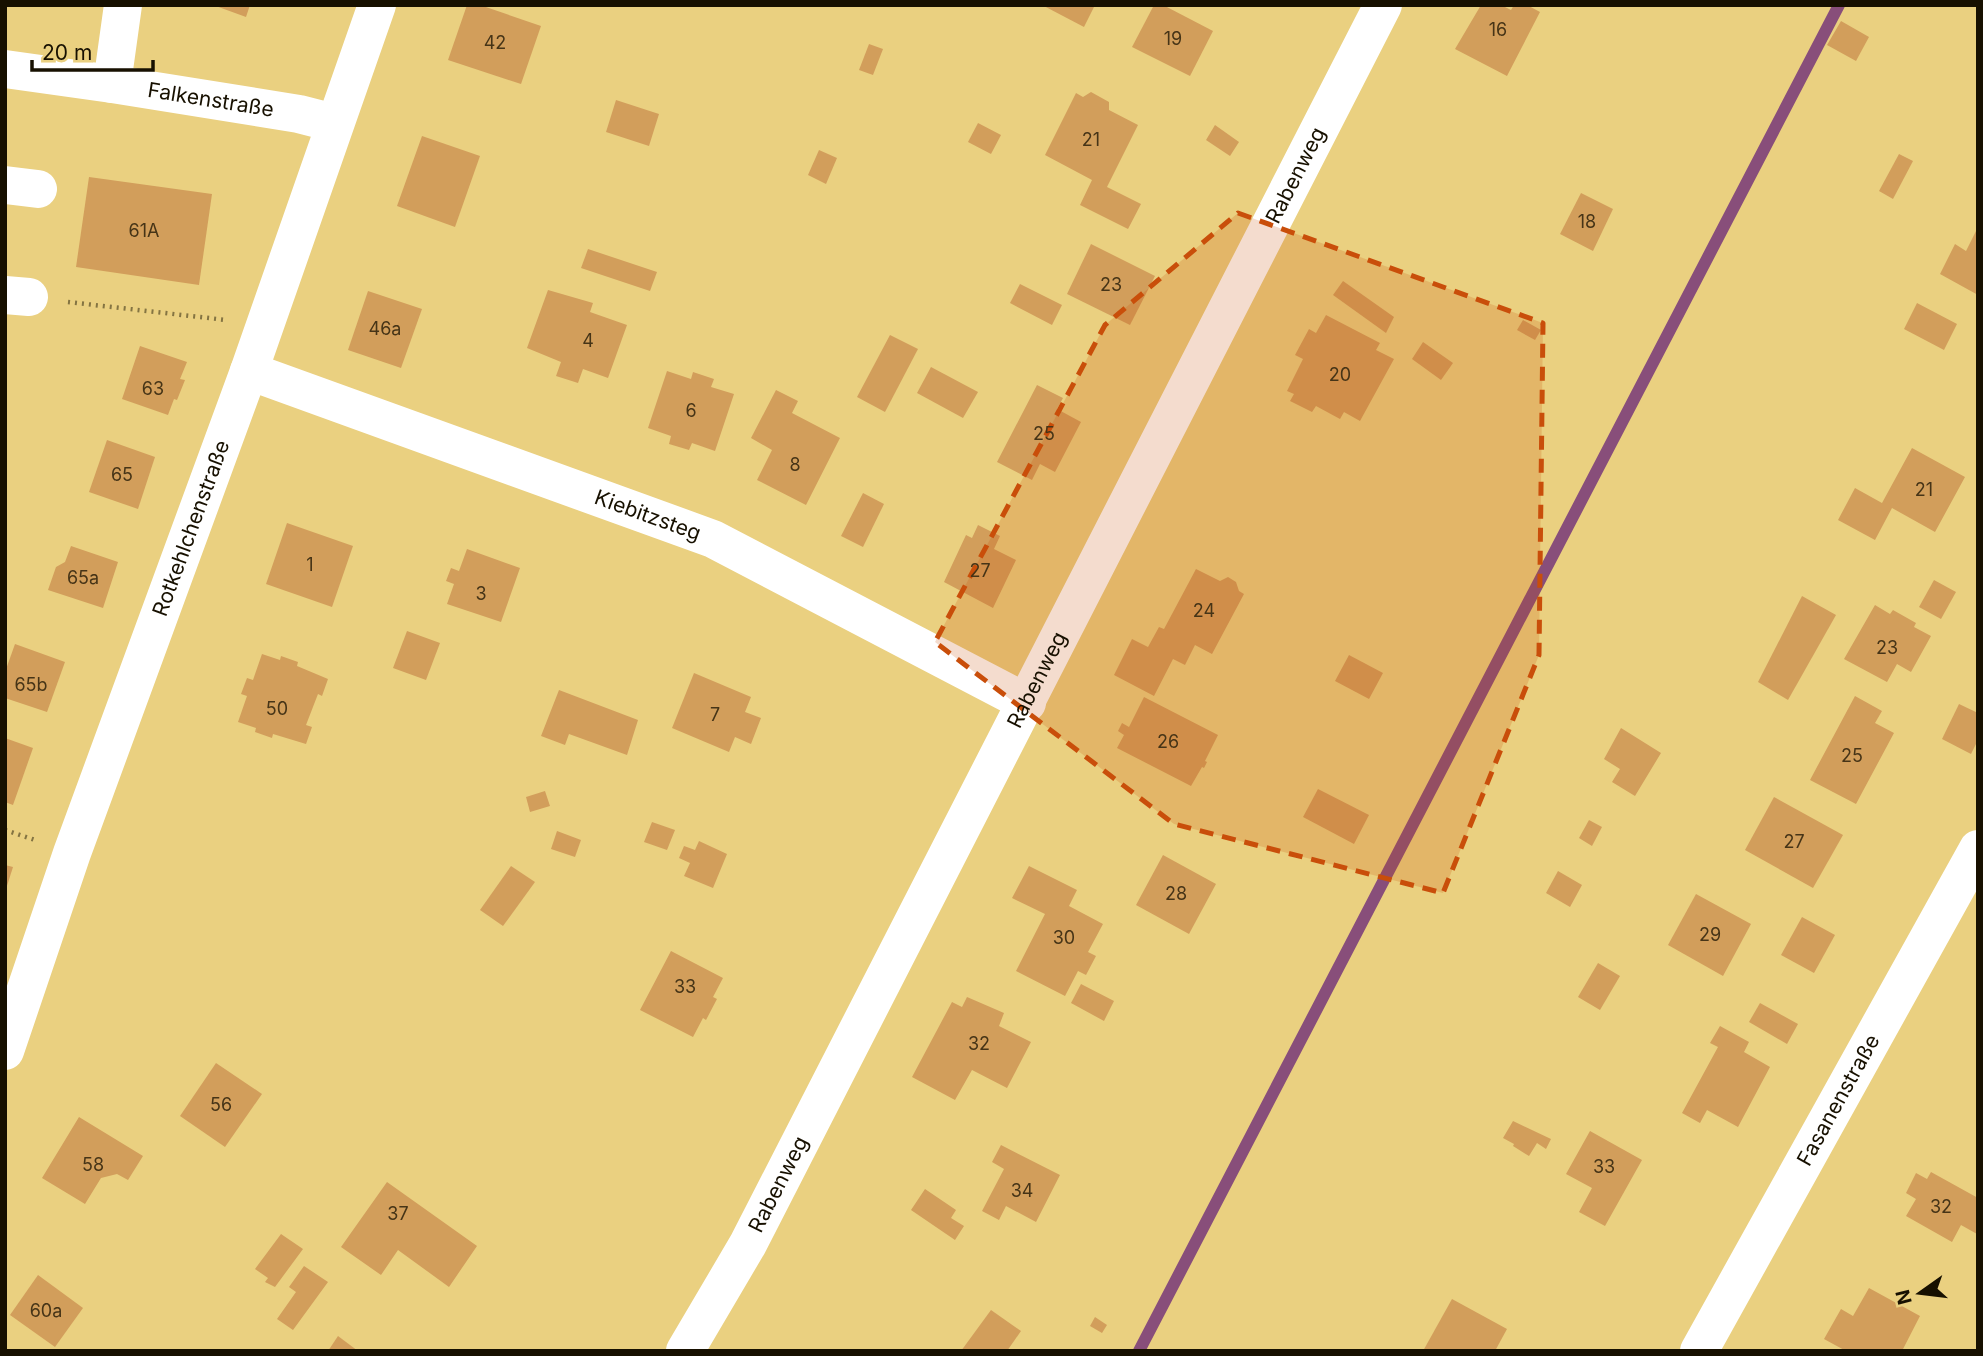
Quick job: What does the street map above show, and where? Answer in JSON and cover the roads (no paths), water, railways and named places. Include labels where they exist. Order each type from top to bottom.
[{"type":"street","points":[[112,84],[124,5]]},
{"type":"street","name":"Rotkehlchenstraße","points":[[5,1051],[72,853],[249,371],[377,5]]},
{"type":"street","name":"Rabenweg","points":[[685,1351],[754,1232],[1384,5]]},
{"type":"street","name":"Falkenstraße","points":[[5,69],[299,114],[334,123]]},
{"type":"street","name":"Kiebitzsteg","points":[[249,371],[713,539],[1027,703]]},
{"type":"street","name":"Fasanenstraße","points":[[1699,1351],[1978,849]]},
{"type":"waterway","points":[[1139,1351],[1839,5]]}]
